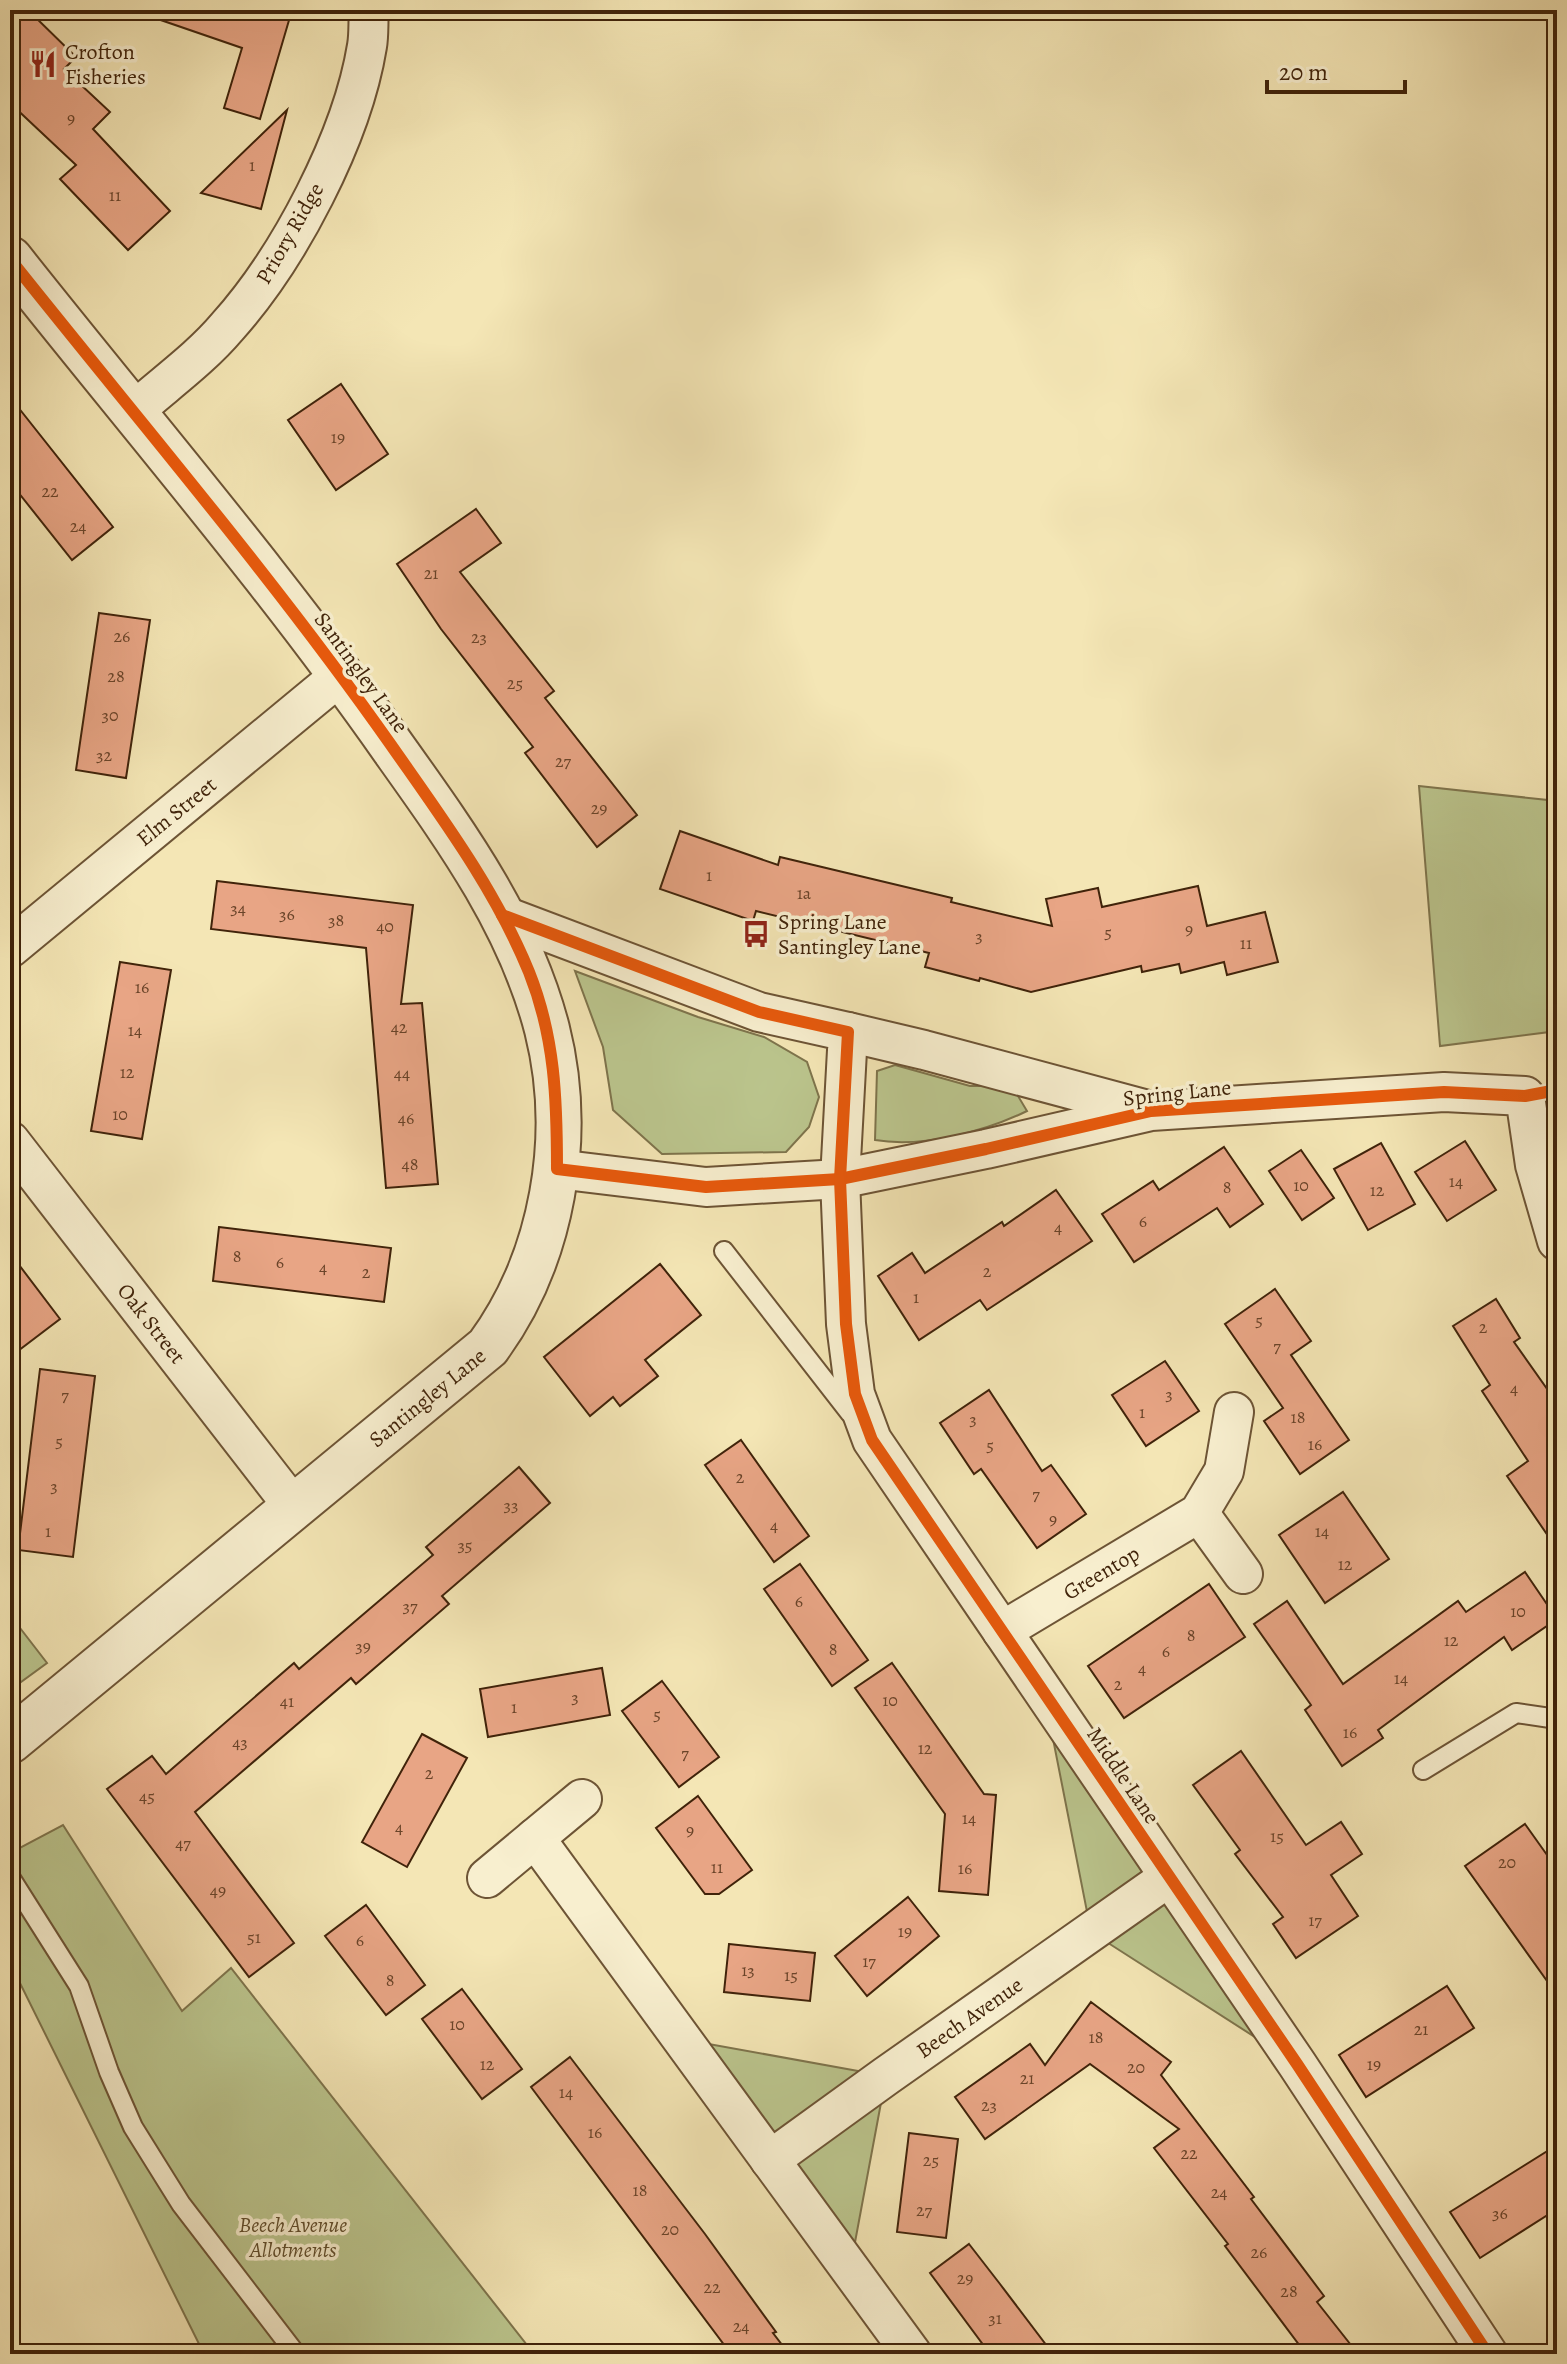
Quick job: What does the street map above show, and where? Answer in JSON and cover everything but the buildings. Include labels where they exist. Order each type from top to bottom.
[{"type":"street","name":"Priory Ridge","points":[[132,413],[227,328],[274,267],[307,210],[345,126],[367,46],[369,10]]},
{"type":"street","name":"Santingley Lane","points":[[10,259],[342,674],[470,857],[529,973],[548,1031],[557,1090],[557,1169],[546,1225],[531,1273],[507,1322],[488,1347],[10,1741]]},
{"type":"street","name":"Elm Street","points":[[10,948],[342,674]]},
{"type":"street","name":"Spring Lane","points":[[502,915],[759,1012],[924,1050],[1151,1111]]},
{"type":"street","points":[[840,1179],[848,1032]]},
{"type":"street","name":"Spring Lane","points":[[557,1169],[706,1187],[840,1179],[1151,1111],[1444,1092],[1525,1096],[1535,1165],[1557,1241]]},
{"type":"street","name":"Oak Street","points":[[10,1141],[293,1506]]},
{"type":"street","name":"Middle Lane","points":[[840,1179],[846,1324],[855,1394],[872,1440],[1297,2064],[1488,2354]]},
{"type":"street","name":"Greentop","points":[[1002,1631],[1199,1513],[1224,1471],[1234,1412]]},
{"type":"street","points":[[1199,1513],[1243,1574]]},
{"type":"street","points":[[487,1878],[582,1799]]},
{"type":"street","points":[[535,1838],[912,2354]]},
{"type":"street","name":"Beech Avenue","points":[[770,2160],[1169,1877]]},
{"type":"lane","name":"Middle Lane","points":[[724,1251],[872,1440]]},
{"type":"lane","points":[[1423,1770],[1516,1713],[1557,1719]]},
{"type":"lane","points":[[10,1877],[79,1986],[109,2072],[133,2127],[181,2204],[296,2354]]},
{"type":"green space","points":[[1419,786],[1557,801],[1557,1031],[1440,1046]]},
{"type":"green space","points":[[575,971],[698,1017],[764,1037],[807,1062],[819,1097],[809,1127],[786,1152],[662,1154],[613,1110],[603,1047]]},
{"type":"green space","points":[[895,1065],[970,1086],[1000,1086],[1015,1091],[1027,1111],[992,1126],[932,1140],[875,1140],[877,1071]]},
{"type":"green space","points":[[10,1615],[47,1663],[10,1690]]},
{"type":"green space","points":[[1044,1693],[1297,2064],[1091,1932]]},
{"type":"green space","name":"Beech Avenue Allotments","points":[[63,1825],[182,2011],[231,1968],[534,2354],[204,2354],[10,1963],[10,1853]]},
{"type":"green space","points":[[681,2039],[886,2076],[850,2269]]},
{"type":"cycle path","points":[[10,259],[300,621],[391,745],[484,883],[515,941],[538,996],[553,1069],[557,1169],[706,1187],[840,1179],[1151,1111],[1444,1092],[1525,1096],[1557,1090]]},
{"type":"cycle path","points":[[502,915],[759,1012],[848,1032],[840,1179],[846,1324],[855,1394],[872,1440],[1297,2064],[1488,2354]]},
{"type":"place","name":"Crofton Fisheries","points":[[43,64]]},
{"type":"place","name":"Spring Lane Santingley Lane","points":[[756,934]]}]
